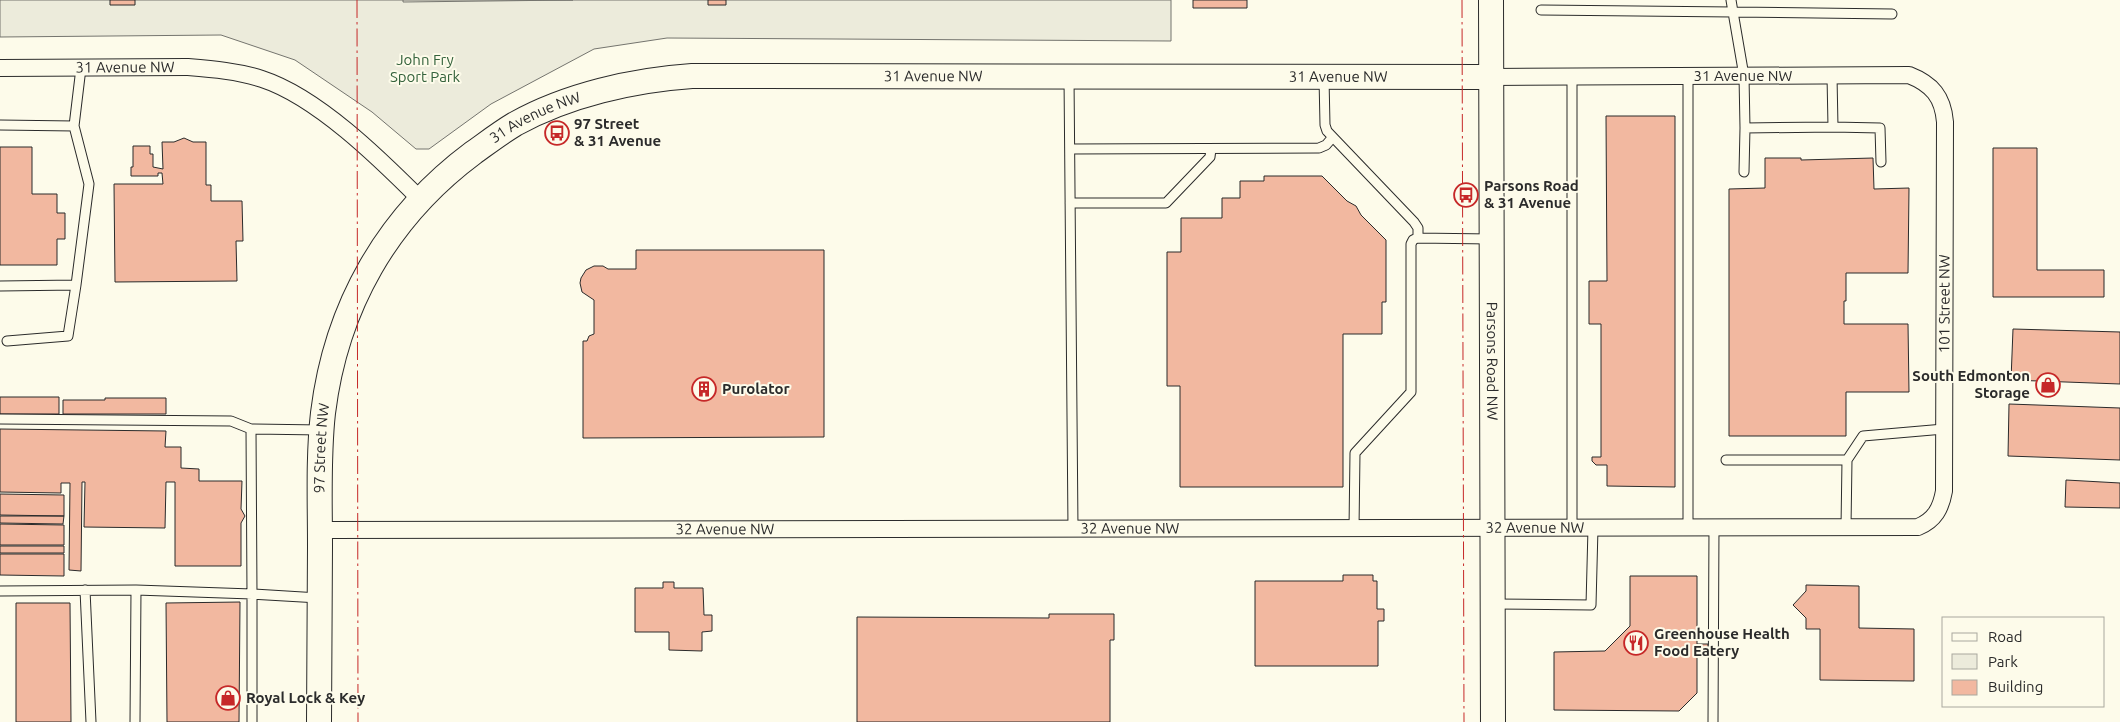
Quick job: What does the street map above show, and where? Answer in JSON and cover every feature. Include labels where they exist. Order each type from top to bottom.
[{"type":"street","name":"Parsons Road NW","points":[[1491,0],[1492,722]]},
{"type":"street","name":"31 Avenue NW","points":[[0,68],[187,67],[245,74],[277,85],[318,108],[420,199],[450,170],[516,124],[571,101],[628,84],[659,78],[692,76],[1324,78],[1909,75],[1920,80],[1937,93]]},
{"type":"street","name":"101 Street NW","points":[[1937,93],[1942,104],[1944,122],[1944,491],[1937,514]]},
{"type":"street","name":"97 Street NW","points":[[319,722],[322,430],[331,371],[351,305],[380,253],[420,199]]},
{"type":"street","name":"32 Avenue NW","points":[[320,530],[1918,527],[1937,514]]},
{"type":"lane","points":[[1731,0],[1744,76],[1744,172]]},
{"type":"lane","points":[[1541,10],[1892,14]]},
{"type":"lane","points":[[7,341],[68,336],[89,184],[74,126],[81,68]]},
{"type":"lane","points":[[1688,76],[1688,528]]},
{"type":"lane","points":[[1832,76],[1833,128]]},
{"type":"lane","points":[[1069,77],[1073,529]]},
{"type":"lane","points":[[1572,77],[1572,528]]},
{"type":"lane","points":[[1324,78],[1325,125],[1332,138],[1414,222],[1418,228],[1418,238]]},
{"type":"lane","points":[[0,126],[74,126]]},
{"type":"lane","points":[[1745,128],[1880,128],[1881,162]]},
{"type":"lane","points":[[1070,149],[1319,148],[1326,145],[1332,138]]},
{"type":"lane","points":[[1070,203],[1166,202],[1210,157],[1211,149]]},
{"type":"lane","points":[[1354,529],[1355,453],[1410,392],[1410,250],[1413,240],[1418,238],[1491,239]]},
{"type":"lane","points":[[0,286],[76,285]]},
{"type":"lane","points":[[0,419],[231,421],[251,429],[322,430]]},
{"type":"lane","points":[[251,429],[252,722]]},
{"type":"lane","points":[[1846,527],[1847,460],[1863,436],[1944,429]]},
{"type":"lane","points":[[1726,460],[1847,460]]},
{"type":"lane","points":[[1713,722],[1714,527]]},
{"type":"lane","points":[[1492,604],[1592,604],[1592,528]]},
{"type":"lane","points":[[85,590],[91,722]]},
{"type":"lane","points":[[135,722],[136,590]]},
{"type":"lane","points":[[0,591],[136,590],[320,598]]},
{"type":"green space","name":"John Fry Sport Park","points":[[0,0],[1171,0],[1171,41],[667,38],[594,49],[491,104],[429,149],[416,149],[372,112],[295,60],[221,35],[0,37]]},
{"type":"shaded area","points":[[403,0],[573,0],[403,2]]},
{"type":"building","points":[[110,0],[135,0],[135,5],[110,5]]},
{"type":"building","points":[[708,0],[726,0],[726,5],[708,5]]},
{"type":"building","points":[[1193,0],[1247,0],[1247,8],[1193,8]]},
{"type":"building","points":[[1606,116],[1675,116],[1675,487],[1607,486],[1607,465],[1596,465],[1592,461],[1592,457],[1601,457],[1601,324],[1589,324],[1589,281],[1607,281]]},
{"type":"building","points":[[184,138],[193,142],[206,142],[206,185],[211,185],[211,201],[242,201],[243,241],[236,241],[237,281],[115,282],[114,184],[163,184],[162,173],[158,173],[158,176],[131,176],[133,146],[150,146],[150,154],[153,154],[153,167],[163,169],[162,142],[174,142]]},
{"type":"building","points":[[0,147],[32,147],[32,194],[57,194],[57,213],[65,213],[65,239],[57,239],[57,265],[0,265]]},
{"type":"building","points":[[1993,148],[2037,148],[2037,270],[2104,270],[2104,297],[1993,297]]},
{"type":"building","points":[[1765,158],[1801,158],[1801,160],[1873,158],[1874,189],[1909,188],[1908,273],[1846,273],[1844,324],[1908,324],[1909,392],[1846,392],[1846,436],[1729,436],[1729,189],[1765,188]]},
{"type":"building","points":[[1264,176],[1322,176],[1347,201],[1356,206],[1361,215],[1386,240],[1386,302],[1382,302],[1382,334],[1343,334],[1343,487],[1180,487],[1180,386],[1167,386],[1167,252],[1181,252],[1181,218],[1222,218],[1222,198],[1240,198],[1240,181],[1264,181]]},
{"type":"building","name":"Purolator","points":[[636,250],[824,250],[824,437],[583,438],[583,341],[587,341],[589,336],[594,334],[594,300],[582,292],[581,278],[586,270],[594,266],[603,266],[608,269],[636,269]]},
{"type":"building","points":[[2013,329],[2120,332],[2120,384],[2011,380]]},
{"type":"building","points":[[0,397],[59,397],[59,414],[0,414]]},
{"type":"building","points":[[105,398],[166,398],[166,414],[63,414],[63,400],[105,400]]},
{"type":"building","points":[[2009,404],[2120,408],[2120,460],[2008,456]]},
{"type":"building","points":[[0,429],[166,431],[165,447],[181,447],[181,468],[199,469],[199,481],[242,481],[241,509],[245,516],[241,523],[241,566],[175,566],[175,482],[166,482],[165,528],[84,527],[85,482],[82,482],[81,571],[69,570],[70,483],[61,483],[61,493],[0,492]]},
{"type":"building","points":[[2066,480],[2120,483],[2120,508],[2065,507]]},
{"type":"building","points":[[0,494],[64,495],[64,516],[0,515]]},
{"type":"building","points":[[0,516],[64,516],[63,524],[0,523]]},
{"type":"building","points":[[0,524],[64,525],[64,545],[0,545]]},
{"type":"building","points":[[0,546],[64,546],[64,553],[0,553]]},
{"type":"building","points":[[0,554],[64,554],[64,576],[0,575]]},
{"type":"building","points":[[1343,575],[1373,575],[1373,581],[1377,581],[1377,609],[1384,609],[1384,621],[1378,621],[1378,666],[1255,666],[1255,581],[1343,581]]},
{"type":"building","points":[[1630,576],[1697,576],[1697,644],[1708,644],[1708,656],[1697,656],[1697,693],[1679,711],[1554,710],[1554,652],[1605,651],[1630,626]]},
{"type":"building","points":[[663,582],[674,582],[674,588],[703,588],[704,615],[712,615],[712,631],[702,632],[702,651],[669,650],[669,632],[635,632],[635,588],[663,588]]},
{"type":"building","points":[[1806,585],[1859,586],[1859,628],[1914,629],[1914,681],[1820,680],[1820,629],[1806,629],[1806,618],[1793,605],[1806,591]]},
{"type":"building","points":[[240,602],[239,722],[167,722],[166,603]]},
{"type":"building","points":[[16,603],[70,603],[71,722],[16,722]]},
{"type":"building","points":[[1049,614],[1114,614],[1114,640],[1110,640],[1110,722],[857,722],[857,617],[1049,618]]},
{"type":"power","points":[[357,0],[358,722]]},
{"type":"power","points":[[1462,0],[1464,722]]},
{"type":"place","name":"97 Street & 31 Avenue","points":[[557,133]]},
{"type":"place","name":"Parsons Road & 31 Avenue","points":[[1466,195]]},
{"type":"place","name":"South Edmonton Storage","points":[[2048,385]]},
{"type":"place","name":"Purolator","points":[[704,389]]},
{"type":"place","name":"Greenhouse Health Food Eatery","points":[[1636,643]]},
{"type":"place","name":"Royal Lock & Key","points":[[228,698]]}]
